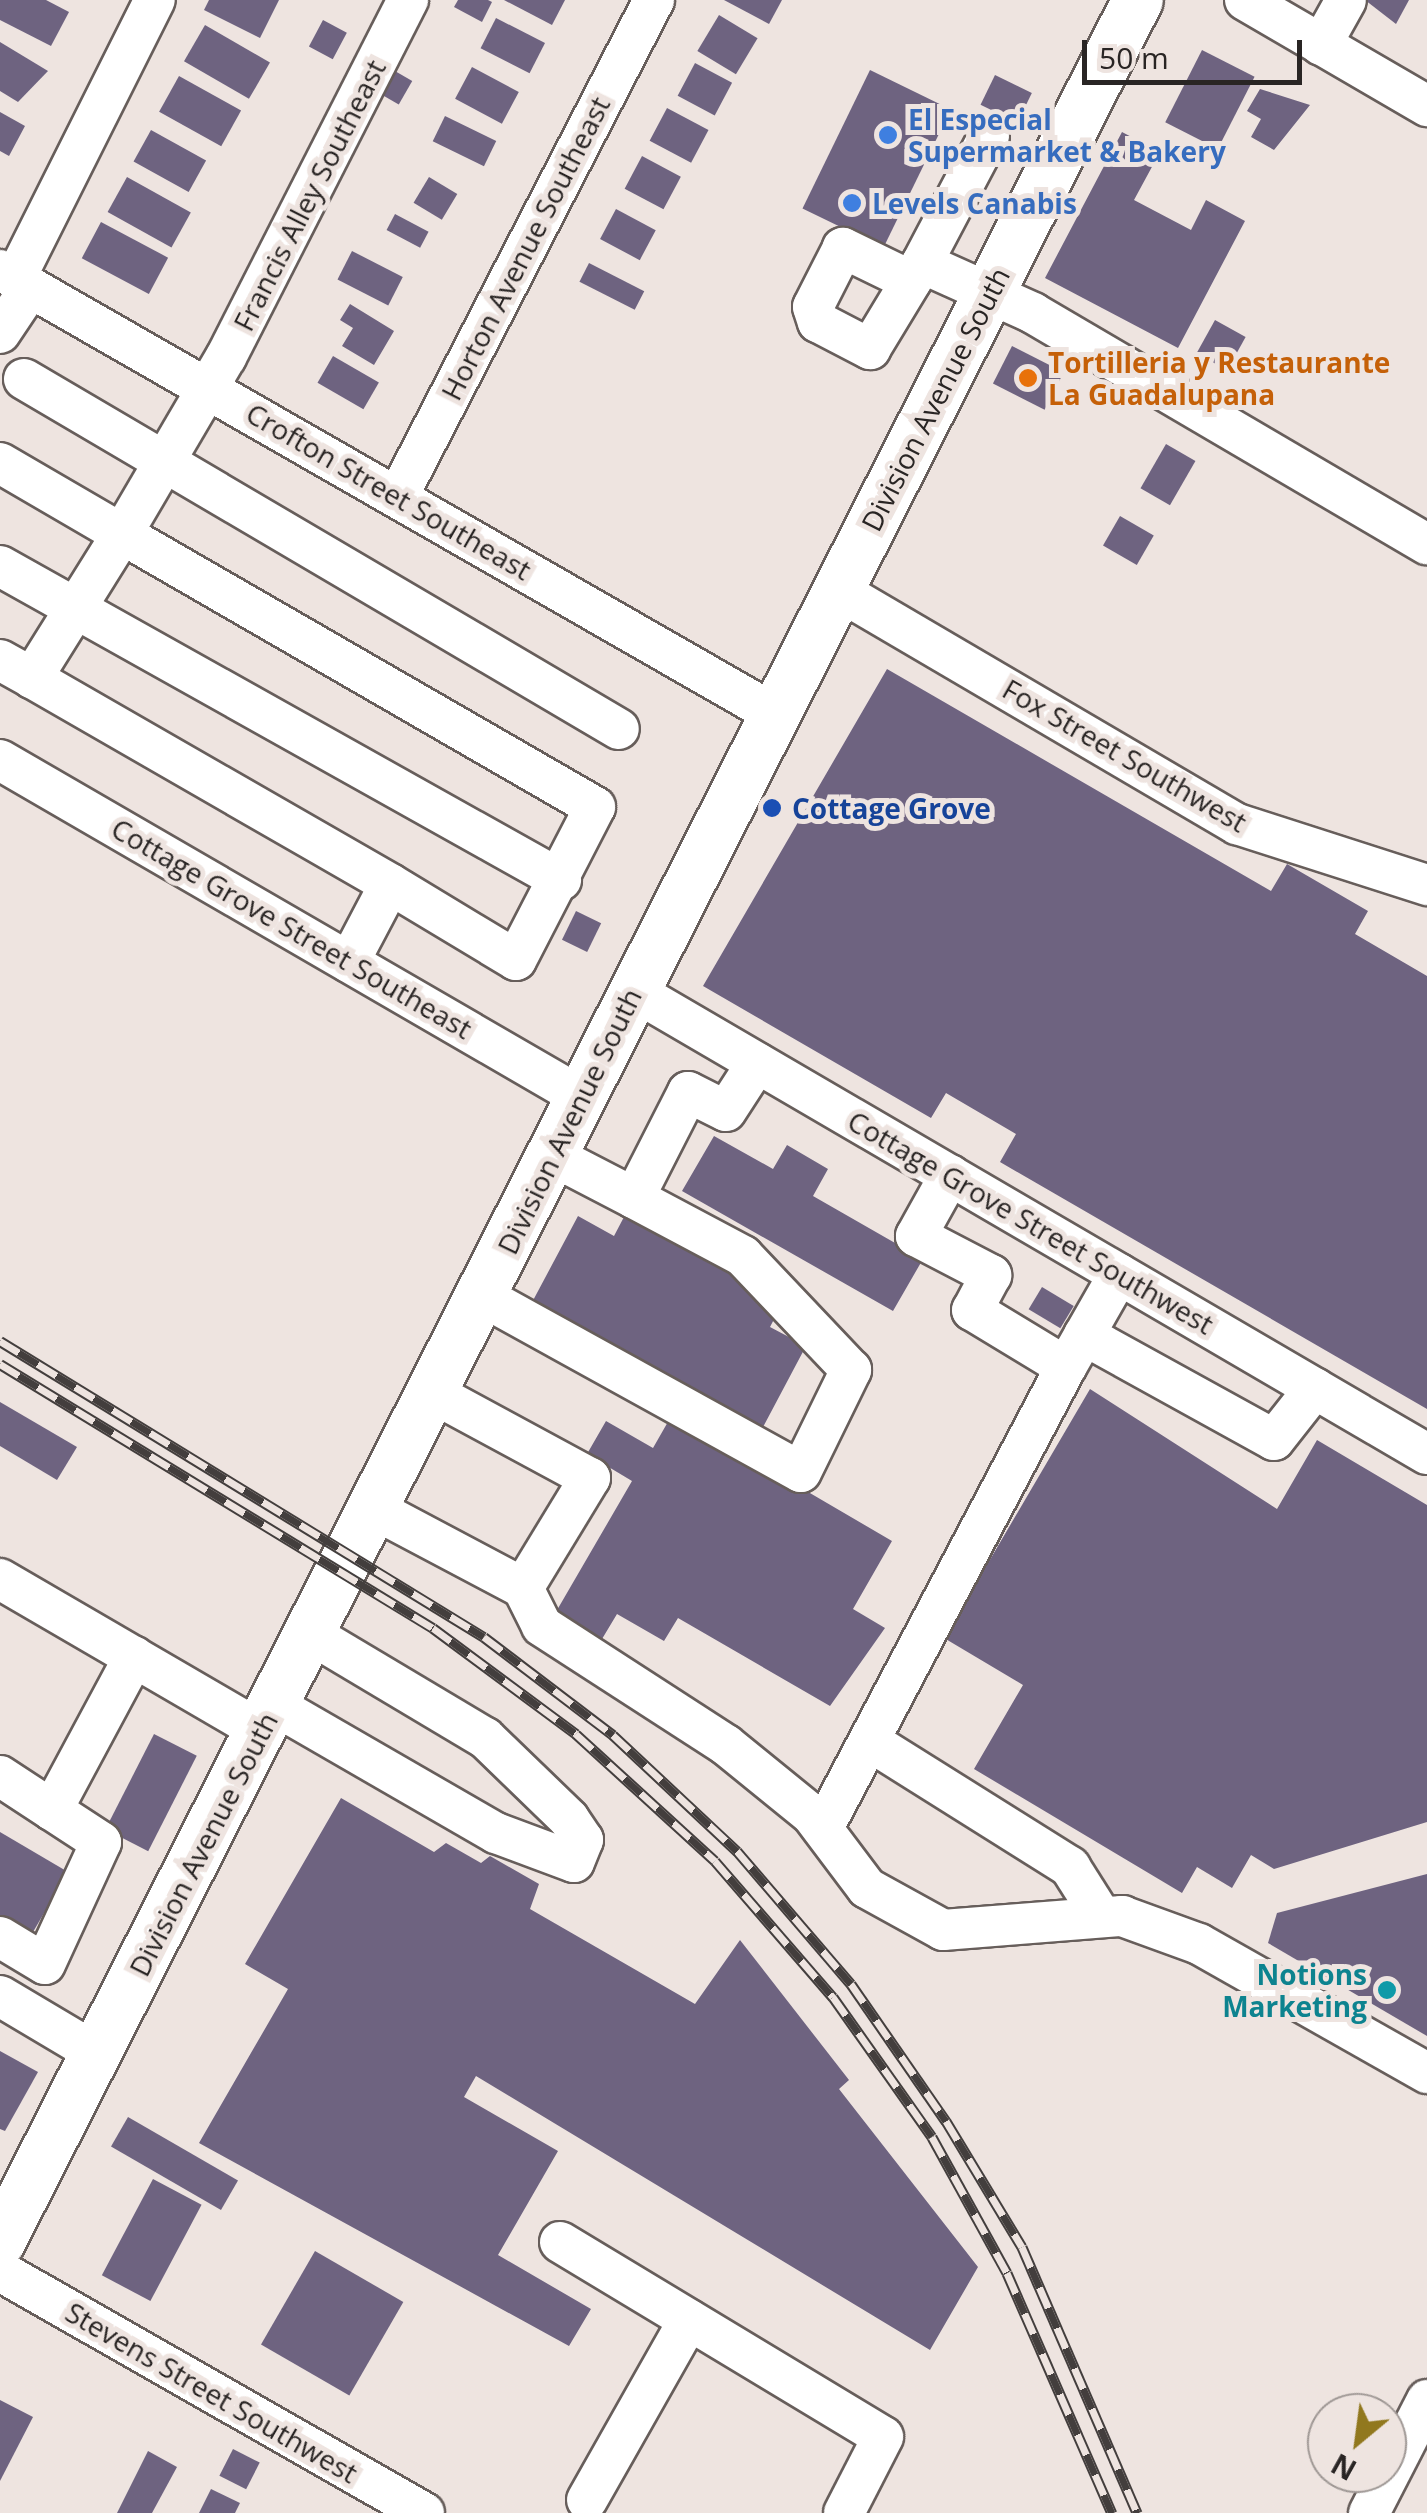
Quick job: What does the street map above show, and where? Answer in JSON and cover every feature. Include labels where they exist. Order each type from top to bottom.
[{"type":"main road","name":"Division Avenue South","points":[[0,2242],[1138,0]]},
{"type":"street","points":[[0,333],[15,279],[154,0]]},
{"type":"street","name":"Francis Alley Southeast","points":[[16,669],[76,608],[122,534],[206,387],[408,0]]},
{"type":"street","name":"Horton Avenue Southeast","points":[[398,496],[654,0]]},
{"type":"street","points":[[1245,0],[1427,106]]},
{"type":"street","points":[[1322,46],[1346,0]]},
{"type":"street","points":[[989,136],[916,272],[988,294],[1427,544]]},
{"type":"street","name":"Crofton Street Southeast","points":[[15,279],[776,715]]},
{"type":"street","points":[[24,379],[619,729]]},
{"type":"street","points":[[0,463],[595,807],[561,880],[516,960],[16,669]]},
{"type":"street","points":[[0,566],[561,880]]},
{"type":"street","name":"Fox Street Southwest","points":[[838,590],[1238,824],[1427,885]]},
{"type":"street","name":"Cottage Grove Street Southeast","points":[[0,760],[584,1098]]},
{"type":"street","points":[[349,962],[390,884]]},
{"type":"street","name":"Cottage Grove Street Southwest","points":[[634,991],[1427,1454]]},
{"type":"street","points":[[634,1198],[688,1092],[726,1111],[757,1063]]},
{"type":"street","points":[[482,1296],[801,1472],[851,1370],[744,1256],[554,1156]]},
{"type":"street","points":[[950,1175],[916,1236],[991,1274],[972,1310],[1075,1351],[1274,1440],[1315,1388]]},
{"type":"street","points":[[823,1828],[1119,1274]]},
{"type":"street","points":[[433,1393],[590,1478],[523,1588]]},
{"type":"street","points":[[374,1509],[523,1588],[542,1626],[726,1746],[823,1828],[868,1888],[943,1930],[1101,1916],[1199,1944],[1427,2073]]},
{"type":"street","points":[[6,1597],[267,1718],[496,1833],[574,1862],[583,1840],[569,1818],[485,1738],[310,1634]]},
{"type":"street","points":[[52,1810],[134,1656]]},
{"type":"street","points":[[870,1742],[1070,1868],[1101,1916]]},
{"type":"street","points":[[0,1776],[101,1842],[45,1964],[0,1937]]},
{"type":"street","points":[[0,1996],[96,2053]]},
{"type":"street","points":[[560,2242],[883,2437],[844,2513]]},
{"type":"street","name":"Stevens Street Southwest","points":[[0,2271],[424,2513]]},
{"type":"street","points":[[588,2500],[689,2320]]},
{"type":"street","points":[[1369,2513],[1427,2400]]},
{"type":"building","points":[[0,0],[46,0],[69,12],[51,46],[0,20]]},
{"type":"building","points":[[209,0],[279,0],[260,38],[204,10]]},
{"type":"building","points":[[458,0],[492,2],[482,22],[454,7]]},
{"type":"building","points":[[504,0],[565,0],[552,25]]},
{"type":"building","points":[[724,0],[782,0],[769,24]]},
{"type":"building","points":[[1365,0],[1409,0],[1396,24]]},
{"type":"building","points":[[719,15],[758,38],[736,74],[697,51]]},
{"type":"building","points":[[496,18],[545,43],[530,73],[481,48]]},
{"type":"building","points":[[323,20],[347,33],[333,59],[309,46]]},
{"type":"building","points":[[205,25],[270,62],[249,99],[184,61]]},
{"type":"building","points":[[0,42],[48,71],[18,102],[0,91]]},
{"type":"building","points":[[1202,50],[1255,77],[1218,149],[1165,122]]},
{"type":"building","points":[[695,63],[732,83],[715,115],[678,96]]},
{"type":"building","points":[[388,67],[412,81],[399,104],[374,90]]},
{"type":"building","points":[[472,67],[519,92],[502,124],[455,99]]},
{"type":"building","name":"El Especial Supermarket & Bakery","points":[[870,70],[951,109],[883,248],[802,208]]},
{"type":"building","points":[[995,75],[1032,93],[1017,123],[981,105]]},
{"type":"building","points":[[179,76],[241,110],[221,146],[159,112]]},
{"type":"building","points":[[1260,89],[1310,105],[1274,150],[1251,137],[1261,119],[1247,111]]},
{"type":"building","points":[[667,108],[708,130],[691,163],[650,141]]},
{"type":"building","points":[[0,112],[25,126],[9,156],[0,151]]},
{"type":"building","points":[[445,116],[496,141],[484,166],[433,141]]},
{"type":"building","points":[[151,130],[206,161],[189,192],[134,161]]},
{"type":"building","points":[[1122,132],[1160,152],[1134,200],[1191,230],[1206,200],[1245,221],[1178,348],[1045,278]]},
{"type":"building","points":[[642,156],[681,177],[663,209],[625,189]]},
{"type":"building","points":[[127,177],[191,212],[171,247],[108,212]]},
{"type":"building","points":[[429,177],[457,194],[442,220],[414,203]]},
{"type":"building","points":[[616,209],[656,230],[640,260],[600,239]]},
{"type":"building","points":[[395,214],[429,232],[420,248],[387,230]]},
{"type":"building","points":[[101,222],[168,258],[149,294],[82,258]]},
{"type":"building","points":[[352,251],[403,277],[388,305],[337,280]]},
{"type":"building","points":[[589,263],[644,291],[635,310],[579,282]]},
{"type":"building","points":[[350,304],[394,331],[374,365],[342,346],[353,328],[340,320]]},
{"type":"building","points":[[1215,320],[1246,337],[1227,370],[1197,353]]},
{"type":"building","name":"Tortilleria y Restaurante La Guadalupana","points":[[1012,346],[1064,372],[1045,410],[993,383]]},
{"type":"building","points":[[333,356],[379,382],[363,409],[318,383]]},
{"type":"building","points":[[1166,444],[1195,461],[1170,505],[1140,488]]},
{"type":"building","points":[[1120,516],[1154,535],[1137,565],[1103,545]]},
{"type":"building","points":[[887,669],[1271,891],[1287,864],[1368,911],[1355,934],[1427,976],[1427,1409],[1000,1162],[1016,1134],[946,1093],[931,1118],[703,986]]},
{"type":"building","points":[[576,911],[601,923],[587,952],[562,940]]},
{"type":"building","points":[[714,1136],[773,1169],[787,1145],[828,1169],[813,1196],[923,1259],[893,1311],[682,1191]]},
{"type":"building","points":[[625,1215],[784,1300],[770,1327],[806,1346],[761,1431],[529,1308],[578,1216],[614,1236]]},
{"type":"building","points":[[1042,1287],[1074,1306],[1060,1328],[1029,1309]]},
{"type":"building","points":[[1090,1389],[1277,1509],[1317,1440],[1427,1505],[1427,1822],[1274,1869],[1251,1855],[1232,1888],[1197,1867],[1182,1893],[974,1769],[1023,1685],[944,1638]]},
{"type":"building","points":[[0,1402],[77,1447],[57,1480],[0,1446]]},
{"type":"building","points":[[673,1413],[892,1541],[853,1609],[885,1628],[830,1706],[678,1618],[664,1641],[617,1614],[599,1644],[553,1617],[632,1481],[587,1454],[606,1421],[653,1448]]},
{"type":"building","points":[[154,1734],[197,1756],[148,1851],[105,1829]]},
{"type":"building","points":[[341,1798],[434,1852],[446,1843],[481,1863],[490,1856],[539,1884],[530,1909],[695,2004],[740,1940],[849,2080],[839,2089],[978,2267],[930,2350],[476,2076],[464,2097],[558,2151],[498,2255],[591,2309],[569,2346],[199,2143],[288,1989],[245,1964]]},
{"type":"building","points":[[0,1832],[68,1872],[26,1944],[0,1928]]},
{"type":"building","name":"Notions Marketing","points":[[1427,1874],[1427,2036],[1268,1943],[1277,1913]]},
{"type":"building","points":[[0,2051],[38,2072],[5,2131],[0,2129]]},
{"type":"building","points":[[128,2117],[238,2180],[221,2210],[111,2146]]},
{"type":"building","points":[[153,2179],[202,2205],[150,2301],[102,2275]]},
{"type":"building","points":[[315,2251],[403,2302],[349,2396],[261,2345]]},
{"type":"building","points":[[0,2400],[33,2417],[0,2481]]},
{"type":"building","points":[[233,2449],[260,2463],[246,2489],[219,2476]]},
{"type":"building","points":[[148,2451],[177,2467],[152,2513],[117,2513]]},
{"type":"building","points":[[211,2489],[240,2503],[235,2513],[199,2513]]},
{"type":"railway","points":[[0,1341],[484,1637],[613,1735],[737,1851],[851,1984],[946,2121],[1022,2247],[1137,2513]]},
{"type":"railway","points":[[0,1364],[433,1628],[576,1734],[715,1861],[833,1997],[932,2137],[1007,2273],[1112,2513]]},
{"type":"place","name":"El Especial Supermarket & Bakery","points":[[888,135]]},
{"type":"place","name":"Levels Canabis","points":[[852,203]]},
{"type":"place","name":"Tortilleria y Restaurante La Guadalupana","points":[[1028,378]]},
{"type":"place","name":"Cottage Grove","points":[[772,808]]},
{"type":"place","name":"Notions Marketing","points":[[1387,1990]]}]
